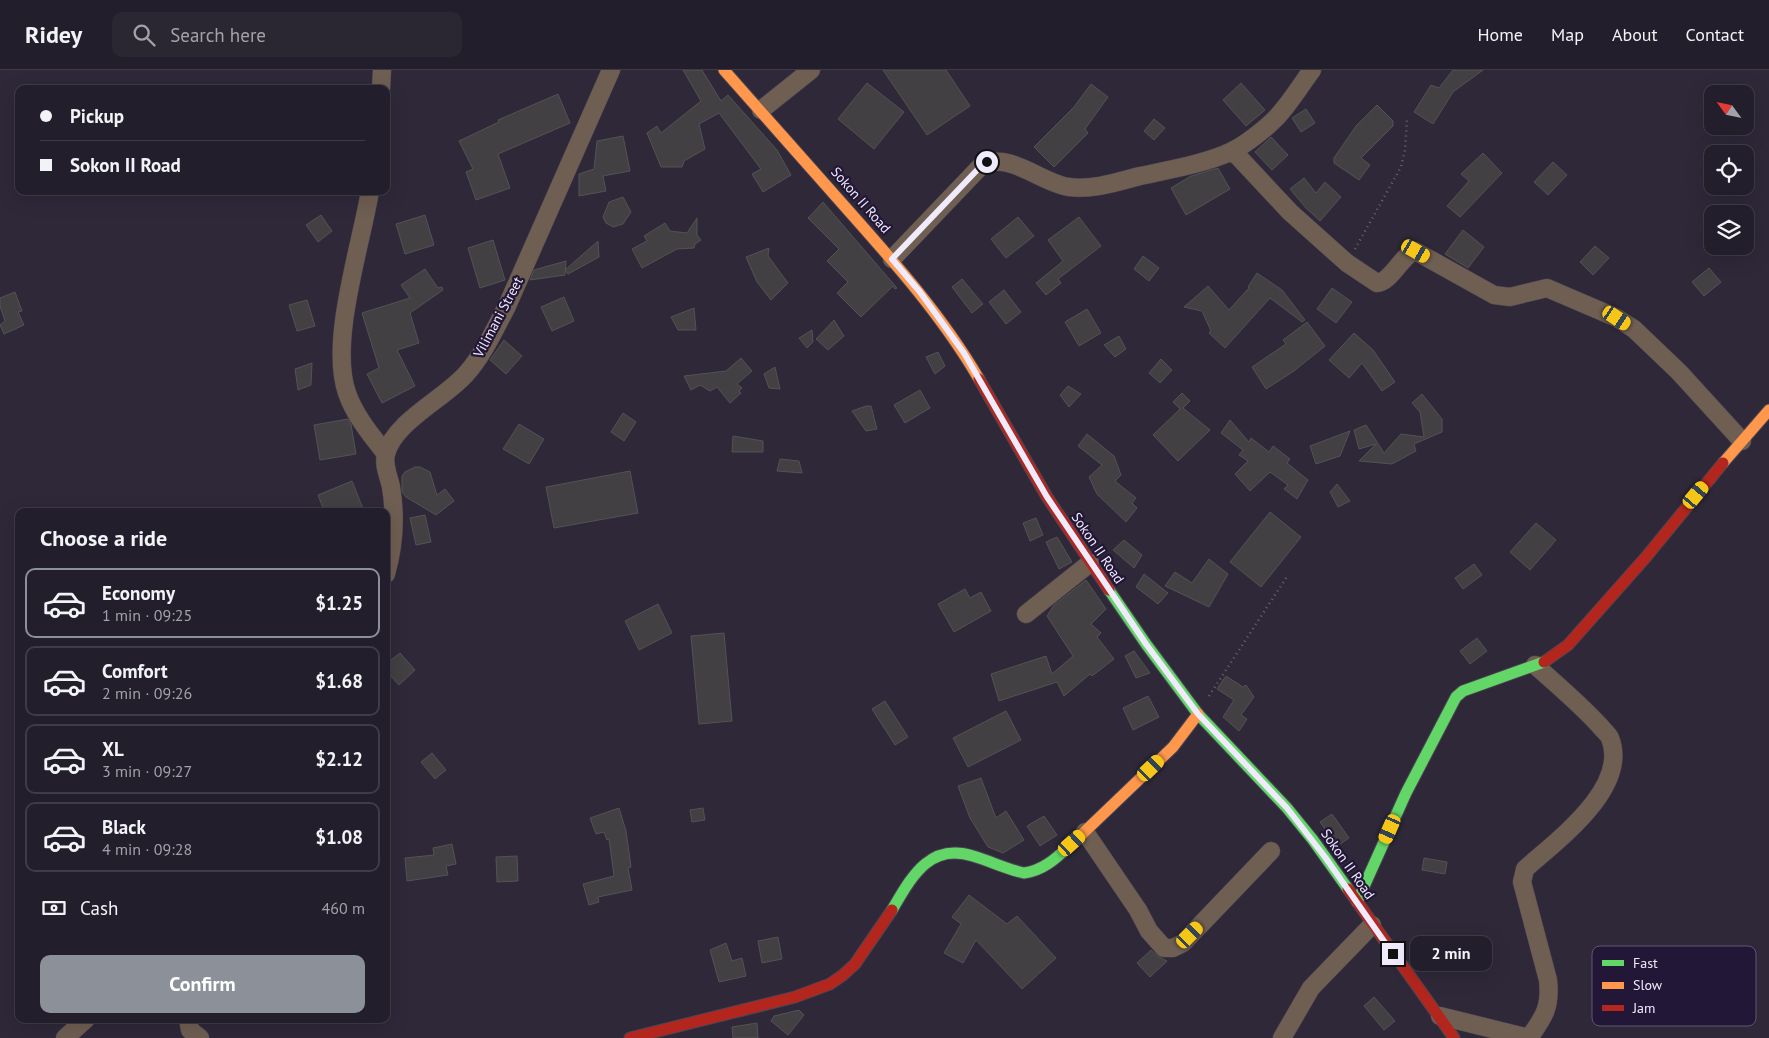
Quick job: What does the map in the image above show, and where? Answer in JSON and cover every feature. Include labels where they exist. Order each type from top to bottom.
[{"type":"street","points":[[381,85],[382,70]]},
{"type":"street","name":"Vilimani Street","points":[[386,454],[395,437],[411,418],[447,392],[466,374],[488,341],[507,306],[611,70]]},
{"type":"street","name":"Sokon II Road","points":[[724,70],[916,287],[964,353],[1047,497],[1146,644],[1198,714],[1287,808],[1440,1016],[1454,1038]]},
{"type":"street","points":[[760,110],[811,70]]},
{"type":"street","points":[[892,259],[980,167],[987,162],[996,161],[1013,164],[1050,182],[1068,187],[1091,187],[1167,170],[1233,151],[1274,121],[1312,70]]},
{"type":"street","points":[[1233,151],[1290,212],[1347,263],[1370,280],[1380,283],[1408,254],[1415,251],[1494,295],[1510,297],[1547,288],[1617,318],[1634,330],[1679,372],[1742,441]]},
{"type":"street","points":[[369,195],[351,283],[341,345],[342,368],[346,391],[354,409],[386,454],[386,469],[394,517],[393,544],[390,557]]},
{"type":"street","points":[[1357,902],[1406,793],[1456,698],[1463,691],[1535,665],[1556,655],[1568,645],[1646,557],[1673,522],[1769,410]]},
{"type":"street","points":[[1026,614],[1090,563]]},
{"type":"street","points":[[1440,1016],[1529,1038],[1546,1011],[1549,992],[1548,980],[1522,882],[1525,869],[1599,799],[1610,773],[1612,756],[1610,737],[1590,715],[1535,665]]},
{"type":"street","points":[[630,1038],[795,997],[819,989],[838,979],[850,970],[912,877],[925,863],[941,854],[955,852],[1014,872],[1032,872],[1048,865],[1085,832],[1173,746],[1198,714]]},
{"type":"street","points":[[1085,832],[1138,910],[1149,930],[1164,948],[1173,948],[1183,943],[1271,851]]},
{"type":"street","points":[[1282,1038],[1311,988],[1372,924]]},
{"type":"street","points":[[65,1038],[82,1023]]},
{"type":"street","points":[[189,1023],[190,1030],[200,1038]]},
{"type":"path","points":[[1347,263],[1401,167],[1406,150],[1407,120]]},
{"type":"path","points":[[1198,714],[1288,576]]},
{"type":"building","points":[[683,70],[702,70],[721,101],[728,95],[777,150],[791,175],[763,192],[752,174],[761,169],[719,113],[699,124],[705,149],[684,161],[682,167],[661,167],[647,133],[657,126],[661,133],[701,101]]},
{"type":"building","points":[[883,70],[946,70],[970,106],[927,135]]},
{"type":"building","points":[[1453,70],[1483,70],[1453,92],[1433,124],[1414,112],[1431,85],[1439,88]]},
{"type":"building","points":[[867,83],[904,112],[874,149],[838,119]]},
{"type":"building","points":[[1241,83],[1265,110],[1246,126],[1223,100]]},
{"type":"building","points":[[1091,84],[1108,97],[1085,129],[1088,133],[1054,167],[1034,147],[1074,107]]},
{"type":"building","points":[[558,94],[570,123],[498,154],[510,188],[476,200],[466,172],[473,169],[459,141],[499,122],[498,120]]},
{"type":"building","points":[[1377,105],[1393,121],[1393,126],[1361,158],[1370,165],[1359,180],[1334,163],[1334,158],[1356,126]]},
{"type":"building","points":[[1306,109],[1315,123],[1301,132],[1292,118]]},
{"type":"building","points":[[1154,119],[1165,128],[1154,140],[1144,131]]},
{"type":"building","points":[[623,136],[630,171],[603,176],[606,191],[579,196],[579,174],[594,169],[597,141]]},
{"type":"building","points":[[1271,137],[1288,155],[1272,170],[1255,152]]},
{"type":"building","points":[[1483,153],[1502,173],[1460,217],[1447,206],[1469,181],[1461,174]]},
{"type":"building","points":[[1553,162],[1567,175],[1548,195],[1534,182]]},
{"type":"building","points":[[1218,168],[1230,189],[1186,215],[1171,188],[1191,176]]},
{"type":"building","points":[[1304,178],[1316,193],[1325,182],[1341,197],[1320,221],[1290,189]]},
{"type":"building","points":[[623,197],[631,212],[623,224],[613,227],[606,223],[603,217],[609,202]]},
{"type":"building","points":[[823,202],[897,288],[895,289],[893,286],[861,317],[837,293],[848,282],[827,261],[839,249],[808,218]]},
{"type":"building","points":[[321,215],[332,231],[318,242],[306,225]]},
{"type":"building","points":[[425,215],[434,245],[405,254],[396,224]]},
{"type":"building","points":[[1018,217],[1034,236],[1006,258],[991,239]]},
{"type":"building","points":[[1079,217],[1101,246],[1058,279],[1061,283],[1046,295],[1036,283],[1063,261],[1048,240]]},
{"type":"building","points":[[697,218],[697,235],[701,240],[695,244],[694,248],[677,249],[642,268],[632,249],[647,241],[644,236],[665,223],[670,231],[687,233]]},
{"type":"building","points":[[1463,230],[1484,247],[1468,268],[1445,254]]},
{"type":"building","points":[[493,240],[505,280],[480,288],[468,248]]},
{"type":"building","points":[[598,241],[599,257],[568,274],[565,270]]},
{"type":"building","points":[[1595,246],[1609,258],[1593,275],[1580,262]]},
{"type":"building","points":[[769,248],[768,256],[788,283],[771,300],[757,282],[746,257]]},
{"type":"building","points":[[1143,256],[1159,268],[1149,281],[1134,269]]},
{"type":"building","points":[[566,261],[565,275],[530,280],[534,270]]},
{"type":"building","points":[[1709,268],[1721,282],[1704,296],[1692,282]]},
{"type":"building","points":[[425,269],[438,288],[442,287],[443,290],[410,313],[419,343],[397,350],[415,386],[382,403],[367,374],[379,368],[362,313],[410,298],[401,285]]},
{"type":"building","points":[[1257,273],[1282,290],[1305,320],[1302,322],[1270,298],[1225,348],[1209,333],[1211,331],[1202,311],[1184,307],[1208,286],[1229,310],[1249,288]]},
{"type":"building","points":[[962,279],[983,304],[972,313],[952,287]]},
{"type":"building","points":[[1332,288],[1352,302],[1336,323],[1317,309]]},
{"type":"building","points":[[1004,290],[1021,312],[1006,324],[989,302]]},
{"type":"building","points":[[15,292],[22,311],[18,312],[24,325],[4,334],[0,325],[5,321],[0,306],[0,298]]},
{"type":"building","points":[[564,297],[574,321],[552,331],[541,307]]},
{"type":"building","points":[[307,300],[315,326],[297,331],[289,305]]},
{"type":"building","points":[[694,308],[696,330],[678,330],[671,317]]},
{"type":"building","points":[[1087,309],[1101,333],[1079,346],[1065,322]]},
{"type":"building","points":[[834,320],[844,336],[828,350],[816,339]]},
{"type":"building","points":[[1307,322],[1325,346],[1294,371],[1266,389],[1252,367],[1286,344],[1283,340]]},
{"type":"building","points":[[812,330],[813,342],[807,348],[799,338]]},
{"type":"building","points":[[1354,333],[1373,350],[1395,382],[1382,391],[1362,363],[1349,378],[1329,360]]},
{"type":"building","points":[[1119,336],[1126,349],[1115,357],[1104,345]]},
{"type":"building","points":[[504,340],[522,356],[506,374],[490,360]]},
{"type":"building","points":[[938,352],[945,366],[935,374],[926,357]]},
{"type":"building","points":[[741,358],[752,371],[737,384],[742,388],[739,391],[741,393],[730,403],[717,387],[710,391],[700,385],[691,390],[684,376],[726,371]]},
{"type":"building","points":[[1161,359],[1172,370],[1160,383],[1149,373]]},
{"type":"building","points":[[312,363],[311,385],[298,390],[295,369]]},
{"type":"building","points":[[775,367],[780,389],[769,388],[764,374]]},
{"type":"building","points":[[1068,386],[1081,394],[1069,407],[1060,395]]},
{"type":"building","points":[[920,390],[930,408],[905,423],[894,405]]},
{"type":"building","points":[[1182,393],[1190,401],[1183,408],[1210,430],[1178,461],[1153,435],[1180,409],[1173,402]]},
{"type":"building","points":[[1422,394],[1442,419],[1442,432],[1414,444],[1416,451],[1392,464],[1359,461],[1376,444],[1359,449],[1354,430],[1366,425],[1384,453],[1401,434],[1424,437],[1420,412],[1412,403]]},
{"type":"building","points":[[871,406],[877,429],[866,431],[852,411]]},
{"type":"building","points":[[623,413],[636,422],[624,441],[611,432]]},
{"type":"building","points":[[348,419],[351,424],[356,454],[320,460],[314,425]]},
{"type":"building","points":[[1230,420],[1249,442],[1251,438],[1269,452],[1273,446],[1290,459],[1287,463],[1308,480],[1297,499],[1284,489],[1288,485],[1270,472],[1250,491],[1235,474],[1248,461],[1239,455],[1243,450],[1221,433]]},
{"type":"building","points":[[519,424],[544,439],[529,464],[503,449]]},
{"type":"building","points":[[1350,431],[1340,456],[1316,464],[1310,446]]},
{"type":"building","points":[[1087,434],[1114,456],[1121,475],[1115,481],[1136,498],[1132,503],[1137,508],[1126,522],[1097,494],[1089,477],[1102,465],[1078,446]]},
{"type":"building","points":[[733,436],[763,441],[763,452],[732,452]]},
{"type":"building","points":[[780,459],[799,461],[802,473],[777,471]]},
{"type":"building","points":[[415,467],[420,467],[430,472],[437,495],[445,489],[454,501],[436,515],[406,497],[402,492],[402,476],[405,472]]},
{"type":"building","points":[[630,471],[638,513],[554,528],[546,487]]},
{"type":"building","points":[[352,481],[363,508],[323,508],[318,495]]},
{"type":"building","points":[[1337,484],[1350,501],[1338,507],[1330,492]]},
{"type":"building","points":[[1270,512],[1301,537],[1261,587],[1230,562]]},
{"type":"building","points":[[425,515],[431,542],[416,545],[410,518]]},
{"type":"building","points":[[1036,518],[1043,535],[1030,541],[1023,523]]},
{"type":"building","points":[[1536,523],[1556,540],[1530,570],[1510,552]]},
{"type":"building","points":[[1057,537],[1072,562],[1059,569],[1046,542]]},
{"type":"building","points":[[1124,540],[1142,555],[1134,568],[1113,550]]},
{"type":"building","points":[[1209,559],[1228,574],[1209,607],[1165,586],[1175,572],[1192,583]]},
{"type":"building","points":[[1474,564],[1482,575],[1463,589],[1455,578]]},
{"type":"building","points":[[1144,574],[1168,593],[1158,604],[1136,587]]},
{"type":"building","points":[[1086,580],[1106,609],[1091,624],[1101,633],[1097,637],[1114,659],[1092,676],[1090,674],[1064,696],[1057,682],[999,701],[991,674],[1046,656],[1052,674],[1073,656],[1047,616],[1054,605]]},
{"type":"building","points":[[965,589],[970,598],[981,592],[991,611],[954,632],[938,604]]},
{"type":"building","points":[[658,604],[672,633],[639,650],[625,621]]},
{"type":"building","points":[[724,633],[732,721],[699,724],[691,636]]},
{"type":"building","points":[[1477,638],[1487,651],[1470,664],[1460,651]]},
{"type":"building","points":[[1134,651],[1150,673],[1136,678],[1125,656]]},
{"type":"building","points":[[400,653],[415,670],[399,685],[390,675],[390,661]]},
{"type":"building","points":[[1226,676],[1243,687],[1246,685],[1254,697],[1241,715],[1247,719],[1239,731],[1223,717],[1234,700],[1217,689]]},
{"type":"building","points":[[1148,696],[1159,717],[1133,730],[1123,708]]},
{"type":"building","points":[[885,701],[908,737],[895,745],[872,709]]},
{"type":"building","points":[[1006,711],[1021,740],[968,767],[953,738]]},
{"type":"building","points":[[432,753],[446,770],[435,779],[421,762]]},
{"type":"building","points":[[981,778],[996,818],[1006,811],[1024,840],[1003,853],[988,847],[970,818],[958,786]]},
{"type":"building","points":[[619,808],[626,831],[631,867],[628,868],[632,890],[598,897],[599,902],[589,905],[583,884],[614,876],[609,839],[607,840],[604,832],[596,834],[590,818]]},
{"type":"building","points":[[703,808],[705,820],[692,822],[690,810]]},
{"type":"building","points":[[1332,814],[1349,838],[1337,846],[1320,822]]},
{"type":"building","points":[[1044,816],[1057,835],[1040,846],[1027,826]]},
{"type":"building","points":[[452,844],[456,864],[446,866],[448,875],[407,881],[405,858],[434,855],[433,848]]},
{"type":"building","points":[[517,856],[518,881],[497,882],[496,857]]},
{"type":"building","points":[[1424,858],[1447,862],[1445,874],[1422,870]]},
{"type":"building","points":[[969,895],[1007,924],[1017,916],[1056,958],[1022,989],[976,940],[963,963],[944,953],[961,924],[952,917]]},
{"type":"building","points":[[778,937],[782,959],[762,963],[758,941]]},
{"type":"building","points":[[726,943],[732,961],[742,958],[746,976],[719,982],[710,950]]},
{"type":"building","points":[[1151,950],[1167,961],[1150,977],[1137,963]]},
{"type":"building","points":[[1374,997],[1395,1021],[1384,1030],[1364,1006]]},
{"type":"building","points":[[799,1010],[804,1015],[788,1035],[771,1021],[774,1016]]},
{"type":"building","points":[[757,1023],[758,1038],[733,1038],[732,1027]]},
{"type":"traffic: fast","points":[[1109,590],[1198,714],[1287,808],[1313,840],[1348,889]]},
{"type":"traffic: fast","points":[[1357,902],[1406,793],[1456,697],[1463,691],[1544,662]]},
{"type":"traffic: fast","points":[[892,910],[914,875],[933,858],[944,854],[958,853],[1024,873],[1047,865],[1077,839]]},
{"type":"traffic: slow","points":[[724,70],[900,270],[950,334],[979,379]]},
{"type":"traffic: slow","points":[[1723,463],[1769,410]]},
{"type":"traffic: slow","points":[[1077,839],[1173,747],[1198,714]]},
{"type":"traffic: jam","points":[[979,379],[1047,497],[1109,590]]},
{"type":"traffic: jam","points":[[1544,662],[1568,645],[1646,557],[1723,463]]},
{"type":"traffic: jam","points":[[1348,889],[1454,1038]]},
{"type":"traffic: jam","points":[[630,1038],[795,997],[830,984],[855,964],[892,910]]},
{"type":"route","points":[[987,162],[980,167],[892,259],[911,280],[964,353],[1047,497],[1146,644],[1198,714],[1287,808],[1313,840],[1393,954]]}]
